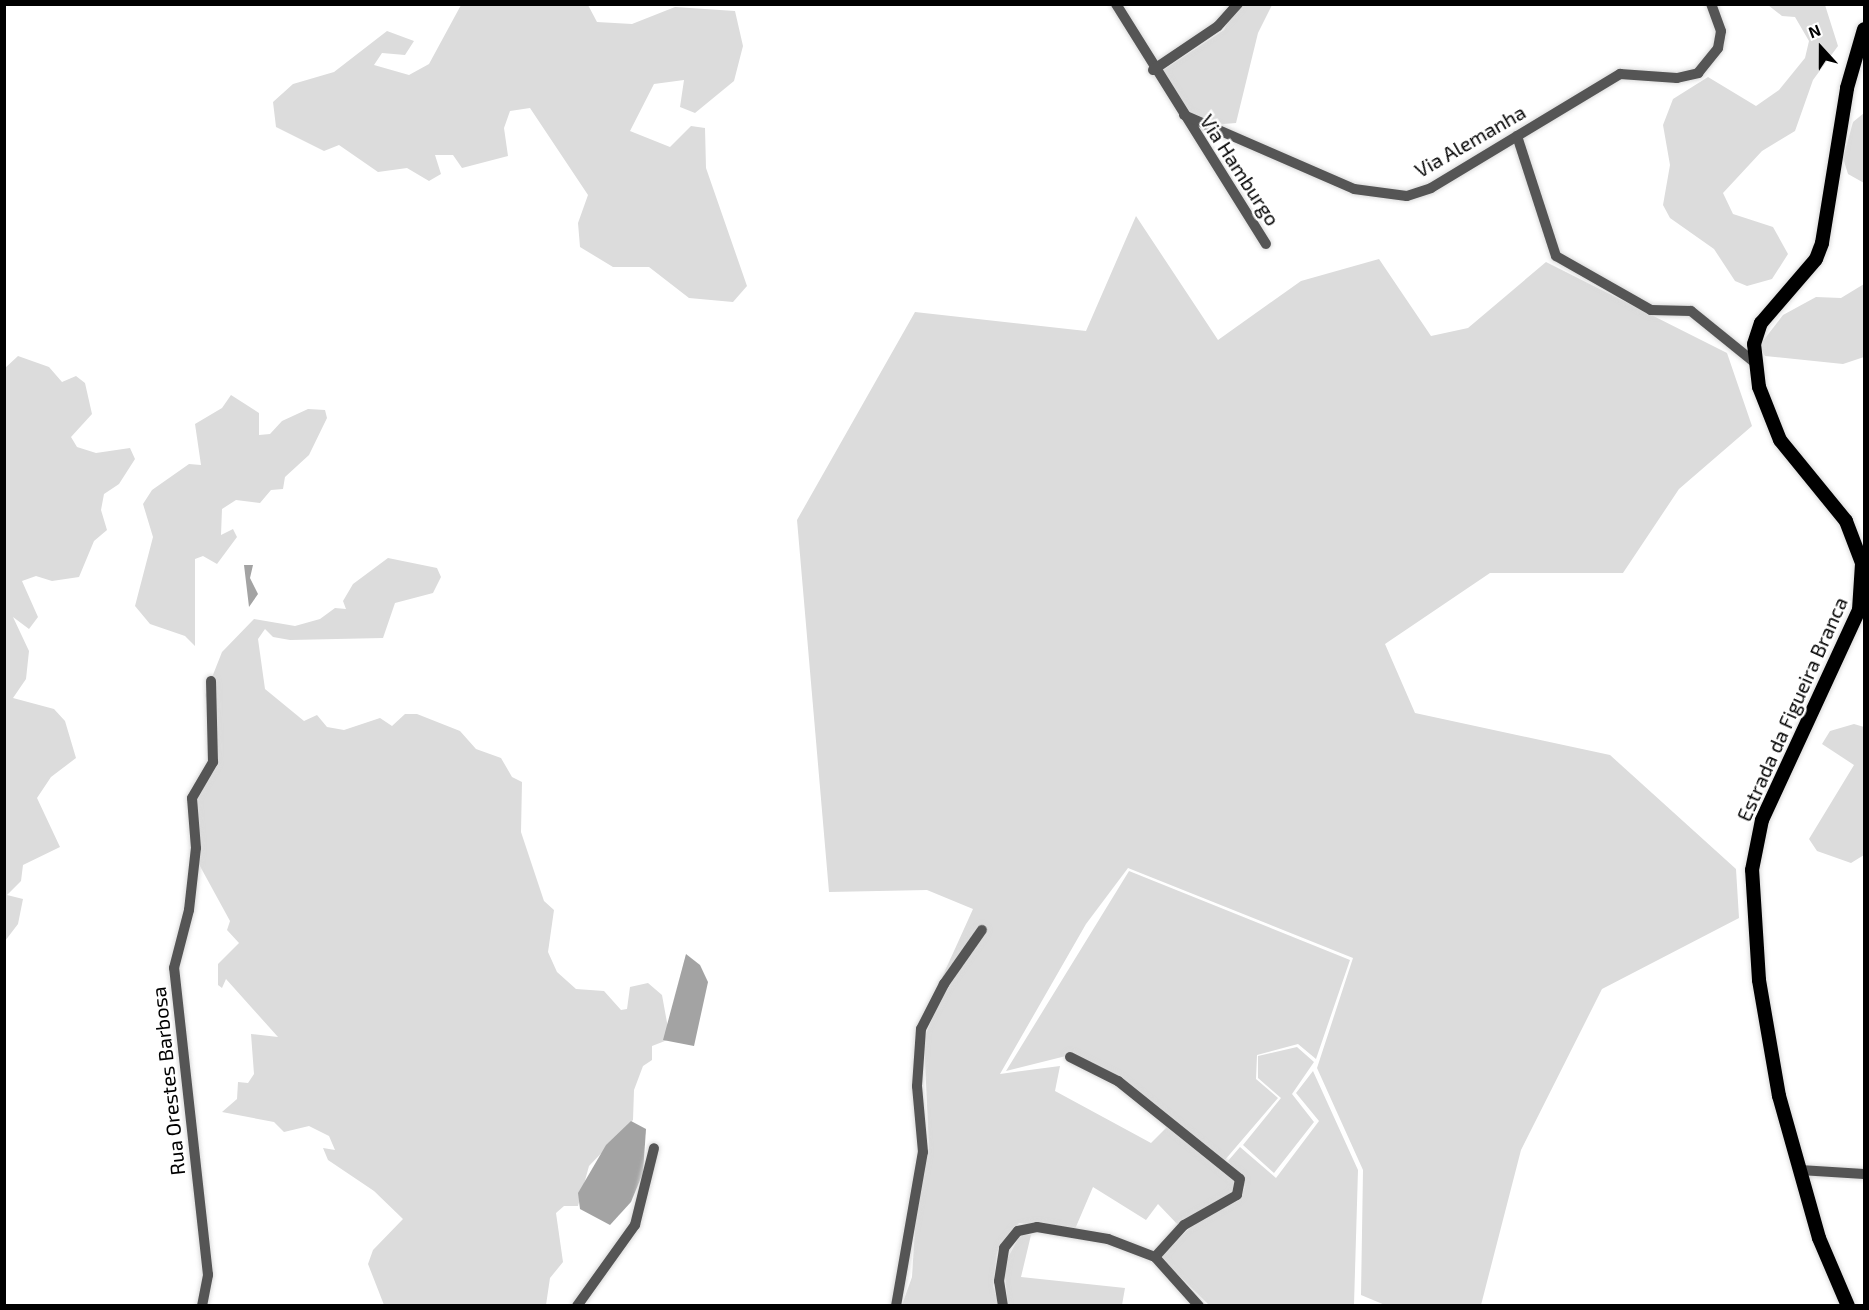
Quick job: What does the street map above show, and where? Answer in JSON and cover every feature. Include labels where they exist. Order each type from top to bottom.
[{"type":"main road","name":"Estrada da Figueira Branca","points":[[1848,1305],[1819,1238],[1800,1170],[1763,1005],[1753,861],[1762,820],[1863,601],[1862,563],[1854,534],[1780,440],[1754,362],[1761,324],[1816,259],[1822,243],[1847,88],[1864,29]]},
{"type":"street","name":"Via Hamburgo","points":[[1116,4],[1154,70],[1266,244]]},
{"type":"street","points":[[1154,70],[1218,26],[1238,4]]},
{"type":"street","name":"Via Alemanha","points":[[1184,115],[1353,189],[1386,196],[1431,188],[1620,74],[1677,78],[1698,74],[1718,48],[1721,31],[1711,4]]},
{"type":"street","points":[[1517,136],[1556,256],[1650,310],[1692,311],[1754,362]]},
{"type":"street","name":"Rua Orestes Barbosa","points":[[202,1305],[207,1275],[174,968],[196,848],[192,798],[213,762],[211,681]]},
{"type":"street","points":[[896,1305],[923,1152],[917,1049],[921,1029],[944,984],[982,930]]},
{"type":"street","points":[[1070,1057],[1118,1082],[1240,1179],[1237,1195],[1184,1225],[1155,1257]]},
{"type":"street","points":[[578,1305],[635,1225],[654,1149]]},
{"type":"street","points":[[1800,1170],[1864,1174]]},
{"type":"street","points":[[1003,1305],[999,1281],[1004,1248],[1027,1228],[1108,1239],[1155,1257],[1199,1305]]},
{"type":"shaded area","points":[[461,5],[588,5],[597,22],[632,24],[675,7],[735,11],[743,46],[734,81],[695,113],[680,107],[684,80],[654,84],[630,131],[670,147],[691,126],[705,128],[706,168],[747,286],[733,302],[689,298],[649,267],[613,267],[580,247],[578,223],[588,195],[530,108],[510,111],[504,128],[508,156],[462,168],[453,155],[435,155],[441,174],[429,181],[407,168],[378,172],[339,145],[324,151],[276,127],[273,102],[293,84],[334,72],[387,31],[414,41],[405,55],[382,53],[374,65],[409,75],[429,64]]},
{"type":"shaded area","points":[[1236,5],[1272,5],[1258,33],[1236,123],[1212,125],[1185,112],[1162,71],[1224,30]]},
{"type":"shaded area","points":[[1768,5],[1825,5],[1838,46],[1813,80],[1795,131],[1762,151],[1723,193],[1733,214],[1773,227],[1788,254],[1772,279],[1747,286],[1735,281],[1714,249],[1670,218],[1663,205],[1670,165],[1663,125],[1673,99],[1708,77],[1756,106],[1779,90],[1805,58],[1809,41],[1795,17],[1782,16]]},
{"type":"shaded area","points":[[1864,113],[1864,183],[1848,174],[1843,158],[1853,122]]},
{"type":"shaded area","points":[[1136,216],[1218,340],[1301,281],[1379,259],[1431,336],[1468,328],[1546,262],[1727,353],[1752,426],[1679,489],[1623,573],[1490,573],[1385,644],[1415,713],[1610,755],[1736,869],[1739,918],[1602,989],[1521,1150],[1481,1305],[1385,1305],[1361,1295],[1363,1170],[1317,1068],[1353,958],[1128,868],[1086,924],[1000,1074],[1060,1066],[1055,1091],[1151,1143],[1169,1125],[1237,1180],[1231,1195],[1179,1226],[1158,1204],[1146,1220],[1093,1187],[1075,1229],[1019,1223],[997,1252],[993,1286],[999,1305],[902,1305],[912,1277],[917,1196],[929,1148],[924,1039],[942,994],[985,926],[978,927],[935,993],[973,909],[927,890],[829,892],[797,520],[915,312],[1086,331]]},
{"type":"shaded area","points":[[1864,284],[1864,357],[1843,364],[1765,356],[1759,346],[1783,315],[1816,297],[1841,298]]},
{"type":"shaded area","points":[[18,356],[49,367],[62,382],[76,376],[85,383],[92,414],[71,437],[77,447],[96,453],[130,448],[135,459],[119,484],[104,494],[101,510],[107,530],[94,541],[79,577],[52,581],[36,576],[22,581],[38,617],[29,629],[13,617],[29,651],[26,679],[13,698],[54,709],[65,721],[76,758],[51,777],[37,798],[60,847],[23,865],[21,881],[7,895],[23,899],[18,924],[5,941],[4,369]]},
{"type":"shaded area","points":[[231,395],[259,413],[259,435],[270,434],[282,421],[308,409],[325,410],[327,418],[309,455],[285,477],[283,489],[271,490],[260,503],[236,500],[222,509],[221,535],[233,529],[237,537],[217,564],[203,556],[195,559],[195,646],[185,636],[150,624],[135,606],[153,537],[143,504],[152,490],[189,464],[201,465],[195,424],[222,408]]},
{"type":"shaded area","points":[[388,558],[437,568],[441,577],[433,593],[395,603],[383,638],[290,640],[273,637],[265,629],[258,639],[265,689],[304,721],[317,715],[327,727],[344,730],[380,718],[392,726],[405,714],[417,714],[460,731],[476,749],[501,758],[512,777],[522,782],[521,832],[544,901],[554,910],[548,952],[557,972],[576,989],[604,991],[621,1010],[627,1009],[630,987],[648,983],[662,995],[670,1039],[652,1046],[652,1060],[643,1066],[634,1090],[633,1120],[589,1166],[578,1206],[564,1206],[556,1213],[563,1262],[550,1278],[546,1305],[384,1305],[368,1264],[373,1250],[403,1219],[374,1191],[328,1160],[323,1148],[335,1150],[329,1136],[309,1126],[284,1132],[274,1122],[222,1112],[237,1099],[238,1082],[248,1083],[254,1074],[251,1034],[278,1037],[226,979],[222,988],[218,985],[218,964],[239,943],[227,930],[230,921],[195,857],[195,787],[209,766],[214,734],[205,695],[222,652],[254,619],[295,626],[320,619],[335,608],[346,609],[343,601],[353,584]]},
{"type":"shaded area","points":[[244,565],[253,565],[250,578],[258,594],[249,607]]},
{"type":"shaded area","points":[[1854,724],[1864,727],[1864,855],[1851,863],[1817,851],[1809,839],[1854,765],[1822,744],[1830,731]]},
{"type":"shaded area","points":[[1129,871],[1350,960],[1316,1059],[1298,1044],[1257,1055],[1256,1079],[1278,1098],[1224,1161],[1116,1078],[1070,1055],[1006,1071]]},
{"type":"shaded area","points":[[686,954],[700,965],[708,982],[694,1046],[663,1040]]},
{"type":"shaded area","points":[[1297,1047],[1314,1062],[1292,1094],[1314,1122],[1274,1173],[1243,1145],[1281,1098],[1258,1078],[1258,1056]]},
{"type":"shaded area","points":[[1313,1071],[1358,1170],[1354,1305],[1209,1305],[1160,1257],[1201,1217],[1238,1201],[1245,1187],[1228,1161],[1240,1147],[1276,1178],[1319,1121],[1296,1093]]},
{"type":"shaded area","points":[[631,1121],[646,1129],[643,1173],[631,1202],[610,1225],[580,1209],[578,1193],[606,1145]]},
{"type":"shaded area","points":[[1020,1235],[1031,1235],[1021,1277],[1125,1288],[1122,1305],[1008,1305],[1004,1265]]}]
